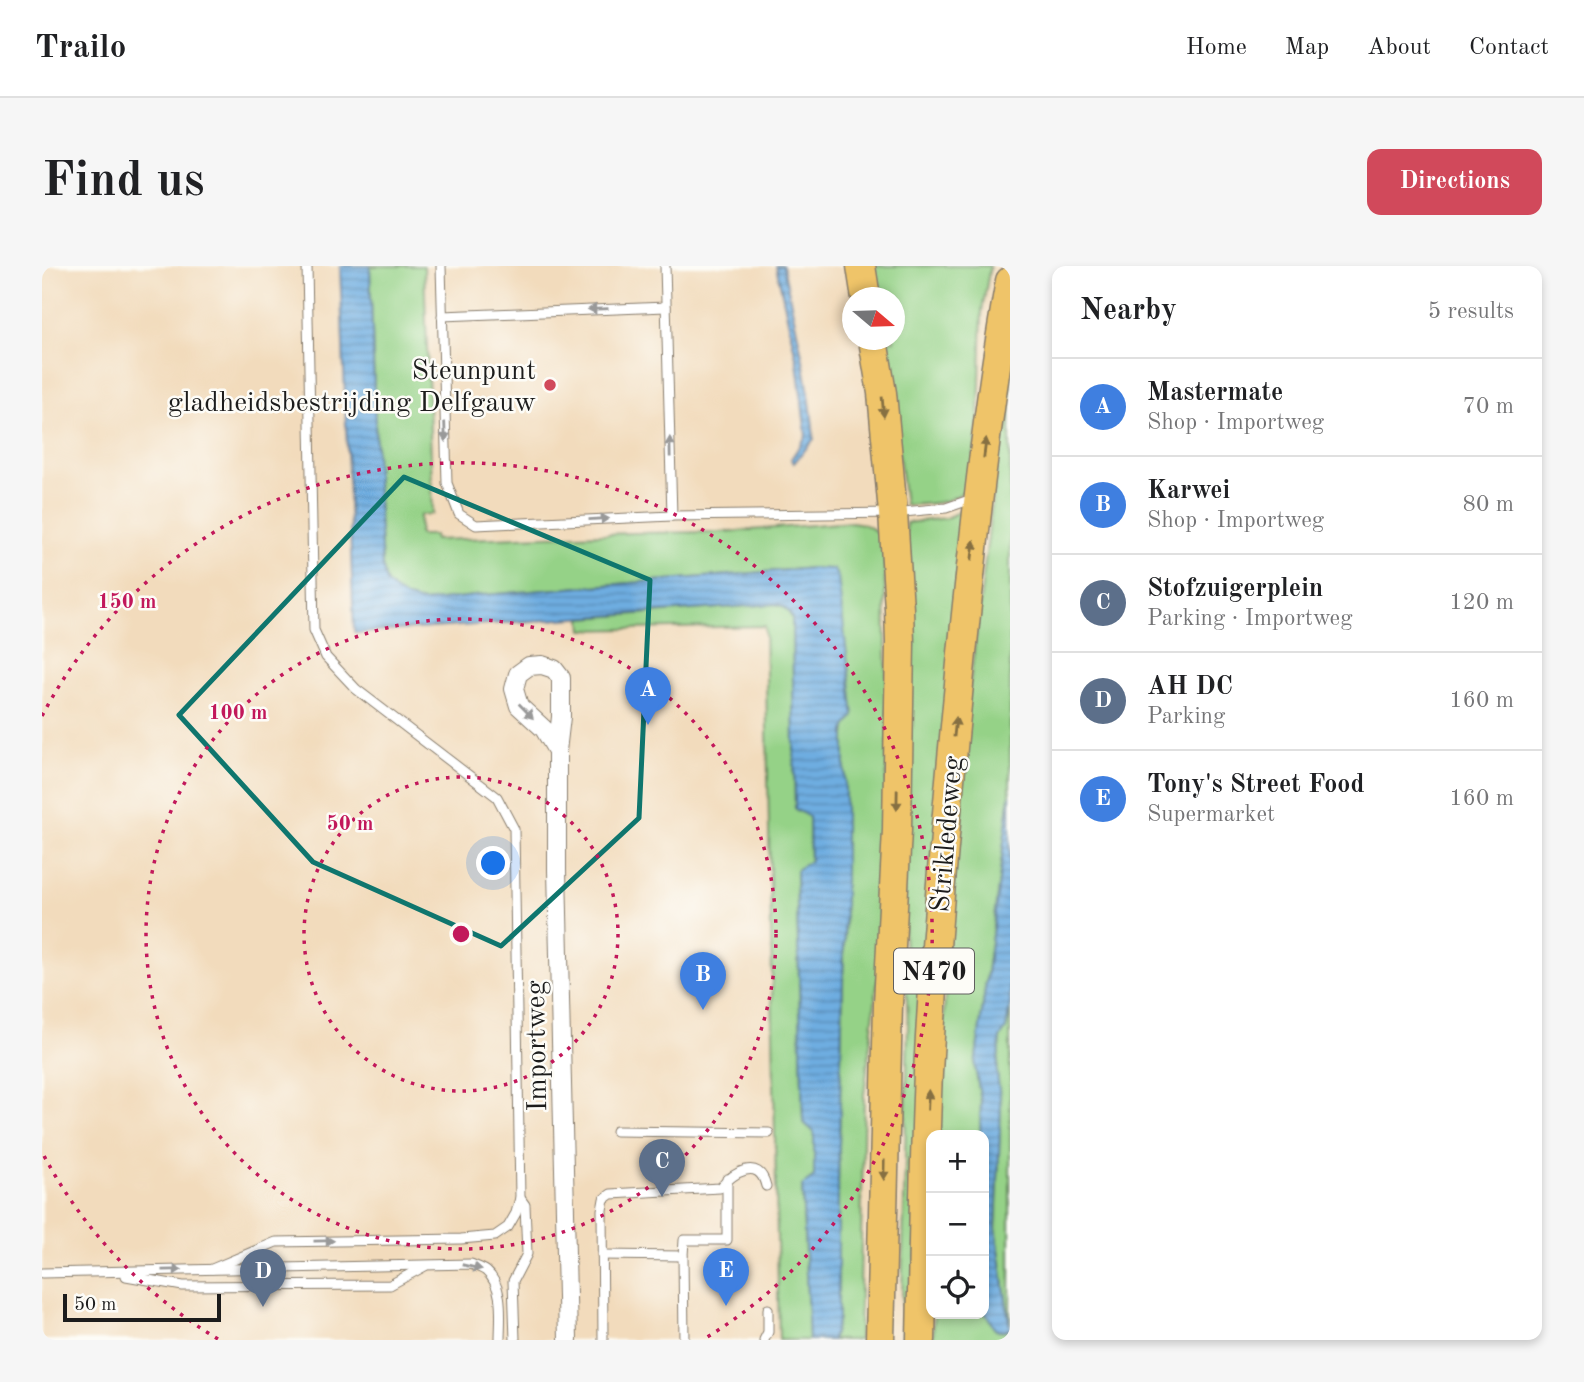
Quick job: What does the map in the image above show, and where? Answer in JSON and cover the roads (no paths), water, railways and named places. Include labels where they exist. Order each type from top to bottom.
[{"type":"main road","points":[[861,266],[864,287]]},
{"type":"main road","name":"Strikledeweg","points":[[921,1340],[928,1073],[944,837],[966,604],[999,346],[1010,281]]},
{"type":"main road","name":"Strikledeweg","points":[[875,350],[882,393],[893,513],[900,643],[897,830],[888,1004],[880,1340]]},
{"type":"street","name":"Importweg","points":[[557,751],[557,870],[568,1340]]},
{"type":"lane","points":[[212,1269],[276,1242],[495,1236],[508,1227],[520,1198],[514,829],[497,797],[356,689],[326,657],[314,630],[307,266]]},
{"type":"lane","points":[[441,266],[447,484],[459,514],[477,525],[671,516],[893,513],[946,508],[979,497]]},
{"type":"lane","points":[[665,266],[671,516]]},
{"type":"lane","points":[[442,316],[666,307]]},
{"type":"lane","points":[[616,1131],[769,1133]]},
{"type":"lane","points":[[603,1340],[604,1199],[611,1194],[720,1188],[737,1173],[749,1169],[761,1174],[766,1186]]},
{"type":"lane","points":[[684,1340],[684,1240],[727,1240],[727,1180]]},
{"type":"lane","points":[[515,1340],[513,1281],[527,1254],[525,1205],[520,1198]]},
{"type":"lane","points":[[602,1255],[683,1255]]},
{"type":"lane","points":[[42,1273],[471,1264],[485,1270],[496,1283],[500,1297],[500,1340]]},
{"type":"lane","points":[[104,1272],[183,1286],[390,1285],[427,1265]]},
{"type":"lane","points":[[765,1340],[768,1332],[768,1309]]},
{"type":"water","points":[[340,266],[370,266],[382,565],[386,582],[407,598],[423,602],[812,568],[833,569],[838,577],[854,716],[845,731],[838,1318],[832,1340],[809,1340],[802,1186],[814,1177],[814,1132],[803,1122],[796,870],[810,861],[809,817],[795,809],[792,618],[786,609],[776,604],[354,632]]},
{"type":"water","points":[[776,266],[783,266],[806,374],[812,417],[814,439],[794,463],[791,459],[806,436],[797,362]]},
{"type":"water","points":[[1010,795],[1010,1005],[1006,1029],[1000,1038],[997,1073],[1001,1106],[996,1228],[1010,1329],[998,1331],[989,1319],[989,1130],[980,1130],[981,1102],[975,1066]]},
{"type":"place","name":"Steunpunt gladheidsbestrijding Delfgauw","points":[[550,385]]},
{"type":"place","name":"Mastermate","points":[[648,725]]},
{"type":"place","name":"Karwei","points":[[703,1010]]},
{"type":"place","name":"Stofzuigerplein","points":[[662,1197]]},
{"type":"place","name":"Tony's Street Food","points":[[726,1306]]},
{"type":"place","name":"AH DC","points":[[263,1307]]}]
